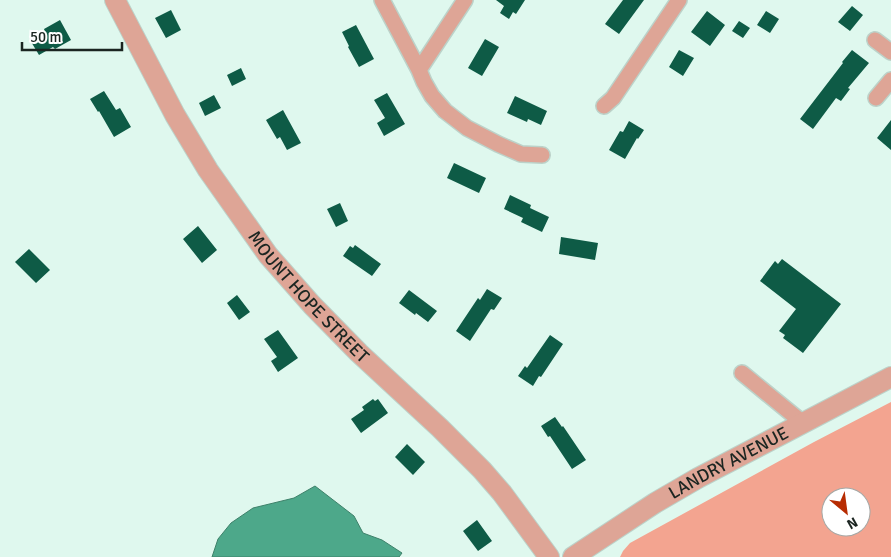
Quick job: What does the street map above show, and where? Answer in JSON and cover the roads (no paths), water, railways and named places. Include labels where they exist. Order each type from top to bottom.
[{"type":"street","name":"MOUNT HOPE STREET","points":[[115,0],[175,115],[198,154],[268,255],[312,305],[359,353],[413,402],[482,470],[507,500],[549,557]]},
{"type":"street","points":[[382,0],[424,82],[444,111],[467,128],[498,144],[521,154],[542,155]]},
{"type":"street","points":[[419,70],[465,0]]},
{"type":"street","points":[[604,106],[614,98],[679,0]]},
{"type":"street","points":[[875,40],[891,52]]},
{"type":"street","points":[[876,98],[891,80]]},
{"type":"street","points":[[742,373],[802,423]]},
{"type":"street","name":"LANDRY AVENUE","points":[[573,557],[698,478],[891,377]]}]
